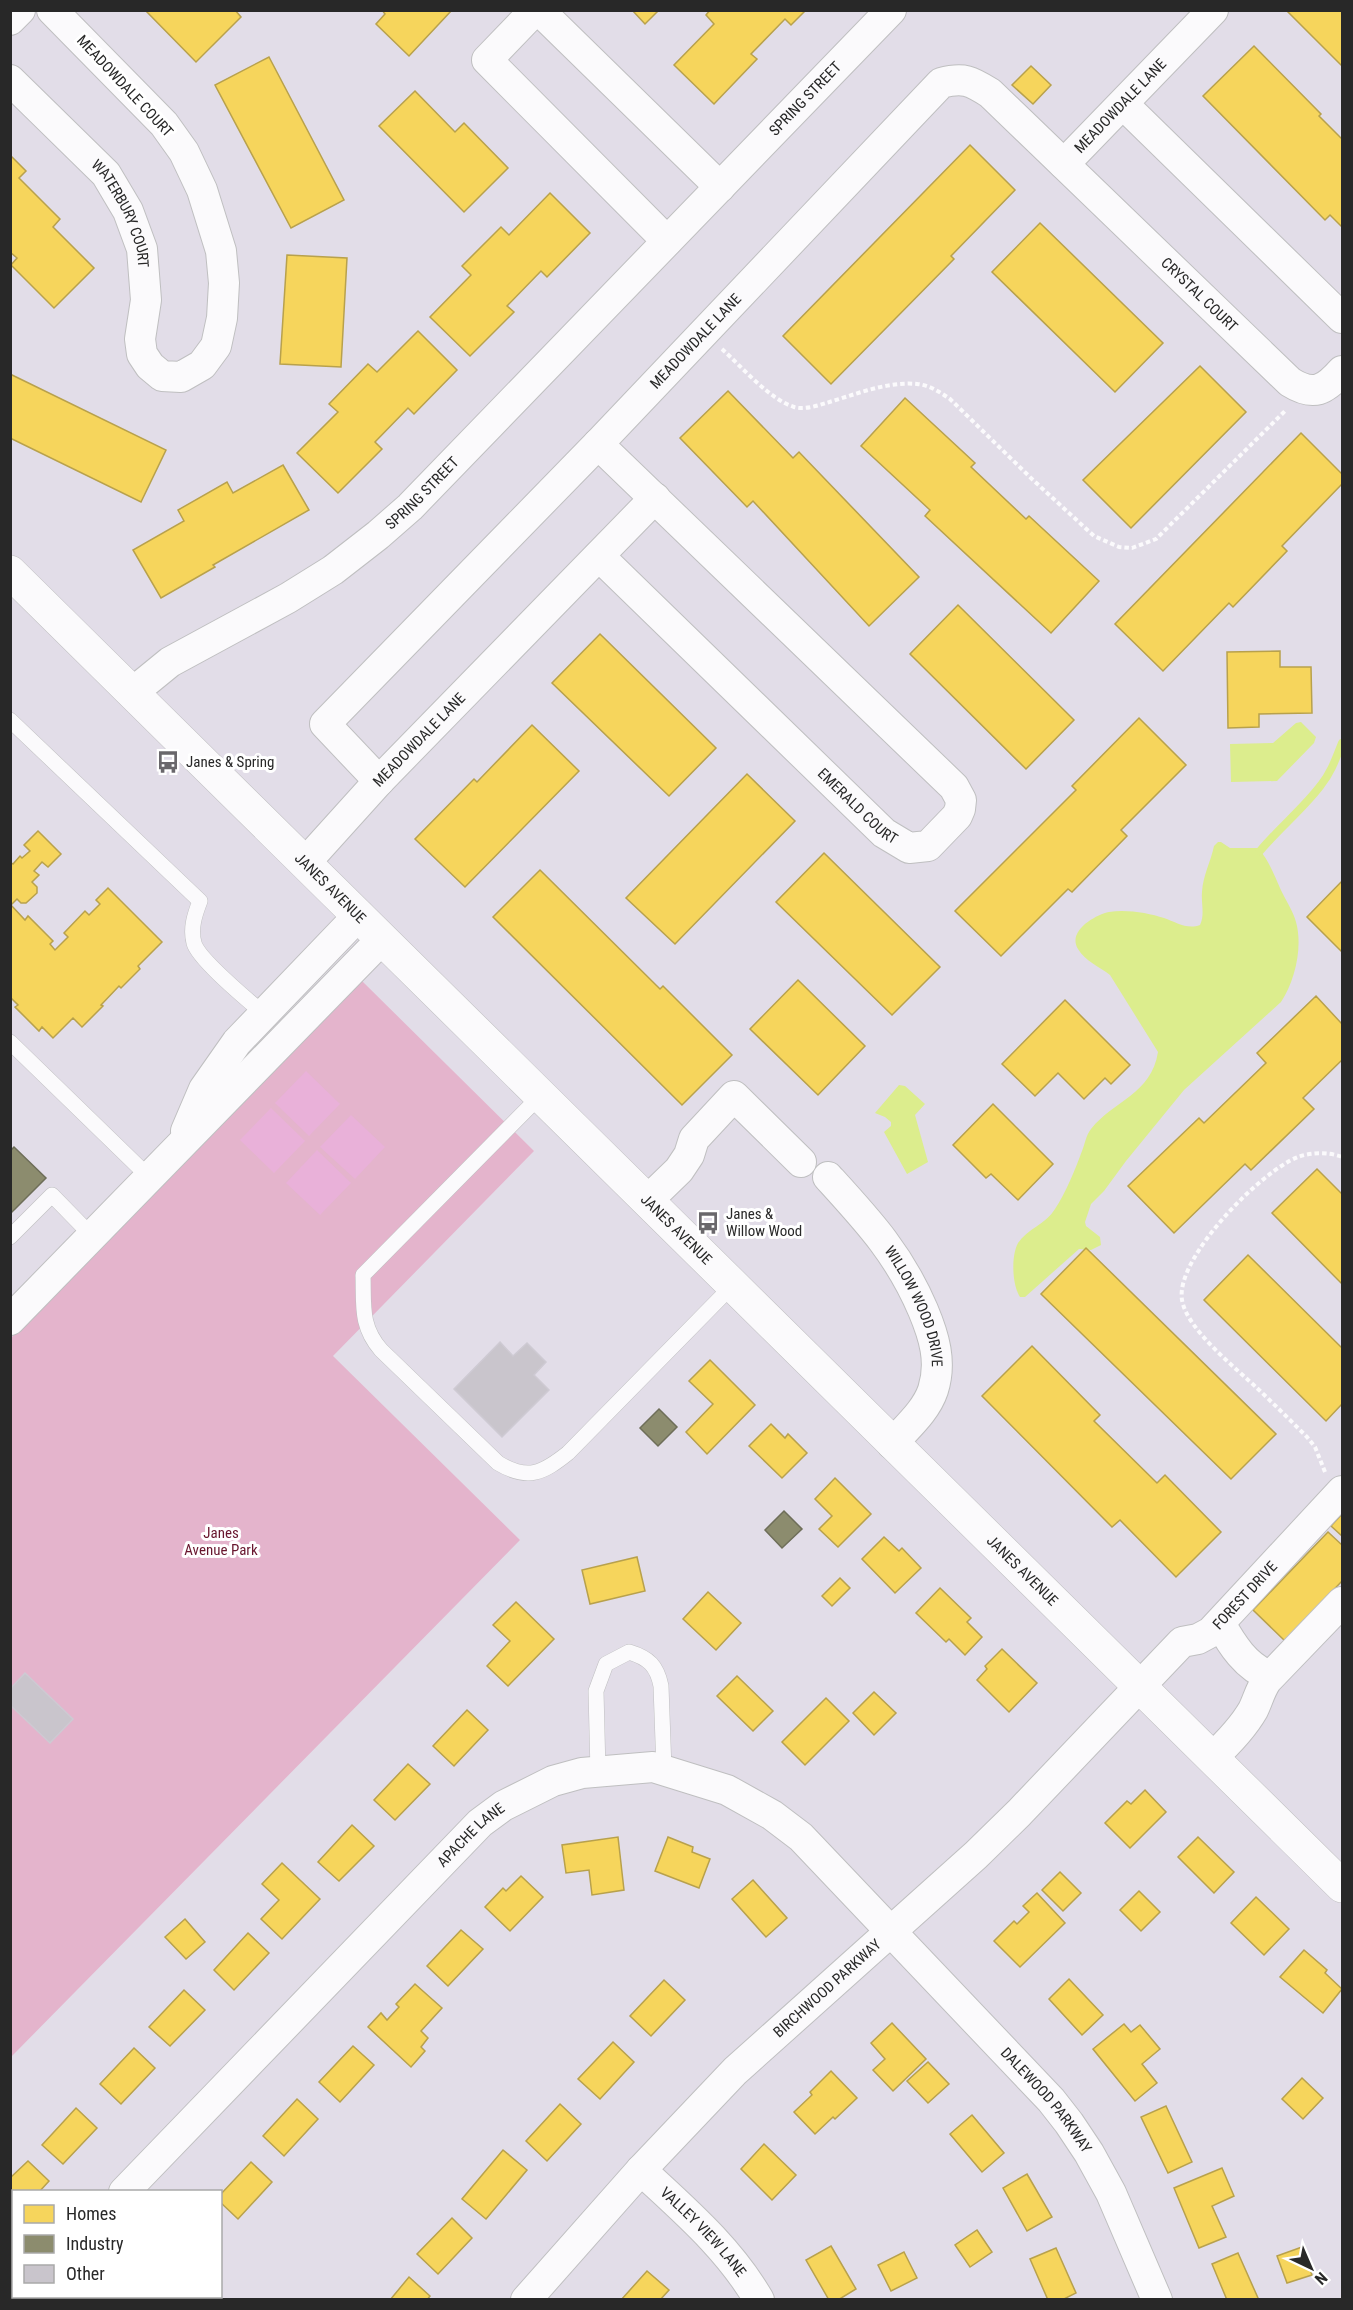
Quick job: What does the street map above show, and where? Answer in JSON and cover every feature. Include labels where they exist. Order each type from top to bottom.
[{"type":"street","points":[[10,20],[20,10]]},
{"type":"street","name":"MEADOWDALE COURT","points":[[52,10],[164,124],[184,152],[213,220],[221,251],[224,283],[222,318],[216,346],[202,365],[181,377],[162,376]]},
{"type":"street","points":[[668,241],[487,60],[537,10],[720,187]]},
{"type":"street","name":"SPRING STREET","points":[[132,693],[170,662],[288,598],[333,570],[410,507],[891,10]]},
{"type":"street","name":"MEADOWDALE LANE","points":[[379,781],[325,724],[598,444],[941,83],[957,79],[971,81],[990,93],[1064,164],[1213,10]]},
{"type":"street","name":"WATERBURY COURT","points":[[10,80],[106,174],[128,211],[142,249],[146,300],[140,339],[142,354],[150,366],[162,376]]},
{"type":"street","points":[[1123,104],[1342,318]]},
{"type":"street","name":"CRYSTAL COURT","points":[[1064,164],[1290,382],[1307,390]]},
{"type":"street","points":[[1307,390],[1319,390],[1331,383],[1342,371]]},
{"type":"street","points":[[598,444],[655,498]]},
{"type":"street","name":"MEADOWDALE LANE","points":[[305,863],[379,781],[655,498]]},
{"type":"street","name":"EMERALD COURT","points":[[599,556],[884,833],[897,843],[909,849],[928,846],[957,816],[961,800],[954,787],[655,498]]},
{"type":"street","name":"JANES AVENUE","points":[[10,572],[1342,1886]]},
{"type":"street","points":[[180,1145],[204,1089],[237,1042],[359,915]]},
{"type":"street","points":[[10,1320],[382,939]]},
{"type":"street","points":[[646,1201],[679,1170],[689,1155],[694,1138],[734,1096],[801,1162]]},
{"type":"street","name":"WILLOW WOOD DRIVE","points":[[828,1177],[896,1256],[913,1286],[936,1346],[937,1366],[933,1390],[924,1408],[892,1444]]},
{"type":"street","name":"FOREST DRIVE","points":[[1138,1686],[1182,1642],[1198,1639],[1211,1632],[1338,1496]]},
{"type":"street","points":[[1212,1758],[1233,1738],[1246,1720],[1254,1707],[1259,1690],[1270,1676],[1342,1602]]},
{"type":"street","points":[[1220,1623],[1230,1643],[1259,1672],[1270,1676]]},
{"type":"street","name":"BIRCHWOOD PARKWAY","points":[[526,2300],[641,2169],[735,2071],[891,1932],[1019,1813],[1138,1686]]},
{"type":"street","name":"APACHE LANE","points":[[126,2190],[480,1823],[502,1806],[553,1781],[582,1773],[653,1767],[726,1790],[772,1815],[801,1837],[891,1932]]},
{"type":"street","name":"DALEWOOD PARKWAY","points":[[891,1932],[1051,2100],[1069,2123],[1111,2193],[1157,2300]]},
{"type":"street","name":"VALLEY VIEW LANE","points":[[641,2169],[704,2229],[730,2258],[759,2300]]},
{"type":"lane","points":[[10,720],[200,901],[192,923],[194,944],[203,957],[264,1014]]},
{"type":"lane","points":[[10,1041],[149,1177]]},
{"type":"lane","points":[[540,1096],[363,1275],[364,1323],[370,1338],[381,1350],[498,1462],[513,1472],[529,1474],[549,1468],[568,1453],[732,1286]]},
{"type":"lane","points":[[10,1237],[52,1195],[92,1236]]},
{"type":"lane","points":[[598,1772],[596,1691],[606,1664],[629,1652],[644,1656],[658,1673],[661,1686],[664,1770]]},
{"type":"path","points":[[704,333],[780,401],[798,408],[903,384],[918,384],[936,389],[950,399],[1033,480],[1095,536],[1119,547],[1132,548],[1156,539],[1307,390]]},
{"type":"path","points":[[1338,1496],[1315,1447],[1265,1395],[1226,1360],[1190,1321],[1182,1302],[1181,1288],[1196,1253],[1213,1230],[1259,1183],[1298,1157],[1333,1153],[1342,1157]]},
{"type":"green space","name":"Janes Avenue Park","points":[[362,981],[534,1151],[333,1356],[520,1540],[11,2057],[11,1338]]},
{"type":"shaded area","points":[[1301,722],[1316,737],[1314,743],[1277,781],[1231,782],[1230,744],[1273,743],[1296,723]]},
{"type":"shaded area","points":[[1218,842],[1230,848],[1258,848],[1265,857],[1293,914],[1299,942],[1294,974],[1286,994],[1281,1002],[1184,1090],[1104,1191],[1091,1204],[1085,1222],[1086,1226],[1100,1237],[1101,1245],[1091,1250],[1079,1249],[1025,1297],[1020,1297],[1015,1285],[1013,1270],[1018,1243],[1051,1214],[1070,1181],[1089,1131],[1100,1119],[1140,1088],[1154,1066],[1158,1052],[1110,975],[1078,949],[1076,936],[1090,920],[1116,911],[1151,915],[1186,926],[1200,925],[1204,880],[1214,846]]},
{"type":"shaded area","points":[[306,1071],[340,1104],[309,1136],[275,1103]]},
{"type":"shaded area","points":[[899,1085],[905,1086],[925,1104],[915,1115],[928,1162],[907,1174],[884,1132],[891,1126],[891,1122],[875,1113]]},
{"type":"shaded area","points":[[271,1108],[305,1141],[274,1173],[240,1140]]},
{"type":"shaded area","points":[[351,1115],[385,1147],[355,1179],[320,1147]]},
{"type":"shaded area","points":[[317,1150],[351,1183],[320,1215],[286,1183]]},
{"type":"building: Homes","points":[[145,10],[235,10],[241,17],[196,62]]},
{"type":"building: Homes","points":[[382,10],[452,10],[409,56],[376,24],[385,14]]},
{"type":"building: Homes","points":[[632,10],[659,10],[645,24]]},
{"type":"building: Homes","points":[[710,10],[806,10],[791,25],[785,19],[751,54],[757,59],[714,104],[674,65],[714,24],[706,15]]},
{"type":"building: Homes","points":[[1286,10],[1342,10],[1342,66]]},
{"type":"building: Homes","points":[[1254,46],[1321,114],[1319,116],[1342,139],[1342,227],[1330,215],[1325,220],[1203,96]]},
{"type":"building: Homes","points":[[269,57],[344,200],[291,228],[215,85]]},
{"type":"building: Homes","points":[[1031,66],[1051,85],[1033,104],[1012,85]]},
{"type":"building: Homes","points":[[415,91],[455,132],[464,123],[508,168],[464,212],[379,126]]},
{"type":"building: Homes","points":[[970,145],[1015,190],[951,256],[954,259],[831,384],[783,336]]},
{"type":"building: Homes","points":[[10,155],[26,171],[19,178],[60,219],[53,227],[94,268],[54,308],[11,265],[17,258],[10,252]]},
{"type":"building: Homes","points":[[550,193],[590,233],[547,277],[541,271],[507,306],[514,312],[470,356],[430,317],[471,275],[462,266],[501,227],[509,235]]},
{"type":"building: Homes","points":[[1040,223],[1163,343],[1115,392],[992,272]]},
{"type":"building: Homes","points":[[287,255],[347,258],[341,367],[280,364]]},
{"type":"building: Homes","points":[[418,331],[457,370],[414,414],[408,408],[375,442],[382,449],[338,493],[297,453],[338,412],[329,404],[368,364],[377,372]]},
{"type":"building: Homes","points":[[1200,366],[1246,412],[1131,528],[1083,480]]},
{"type":"building: Homes","points":[[10,374],[166,450],[141,502],[10,438]]},
{"type":"building: Homes","points":[[728,391],[793,458],[799,452],[919,577],[869,626],[753,501],[747,507],[680,438]]},
{"type":"building: Homes","points":[[905,398],[975,463],[971,467],[1026,519],[1029,516],[1099,581],[1051,633],[925,516],[930,510],[861,446]]},
{"type":"building: Homes","points":[[1301,433],[1342,474],[1342,484],[1282,546],[1287,551],[1233,607],[1229,603],[1163,671],[1115,624]]},
{"type":"building: Homes","points":[[283,465],[309,510],[161,598],[133,550],[184,521],[178,510],[227,482],[233,493]]},
{"type":"building: Homes","points":[[958,605],[1074,720],[1026,769],[910,654]]},
{"type":"building: Homes","points":[[600,634],[716,748],[669,796],[552,683]]},
{"type":"building: Homes","points":[[1280,651],[1280,667],[1311,667],[1312,713],[1259,714],[1259,727],[1228,728],[1227,652]]},
{"type":"building: Homes","points":[[1139,718],[1186,765],[1121,830],[1127,836],[1072,892],[1068,889],[1001,956],[955,911],[1076,790],[1072,786]]},
{"type":"building: Homes","points":[[532,725],[579,771],[465,887],[415,839],[474,779],[477,782]]},
{"type":"building: Homes","points":[[747,774],[795,821],[675,944],[626,898]]},
{"type":"building: Homes","points":[[38,831],[61,854],[48,867],[42,862],[34,871],[39,875],[32,882],[37,887],[37,893],[26,903],[21,903],[17,899],[11,905],[25,920],[28,916],[53,941],[50,944],[55,950],[68,937],[64,933],[85,911],[89,915],[100,904],[96,900],[108,888],[162,942],[138,966],[140,969],[121,988],[119,986],[82,1027],[73,1018],[53,1038],[42,1027],[39,1031],[15,1007],[18,1005],[10,997],[10,862],[13,864],[20,856],[22,858],[30,851],[24,845]]},
{"type":"building: Homes","points":[[824,853],[940,967],[892,1015],[776,902]]},
{"type":"building: Homes","points":[[540,870],[660,989],[663,986],[732,1055],[682,1105],[493,917]]},
{"type":"building: Homes","points":[[1342,881],[1342,952],[1307,917]]},
{"type":"building: Homes","points":[[798,980],[865,1046],[818,1095],[750,1029]]},
{"type":"building: Homes","points":[[1316,996],[1342,1024],[1342,1060],[1303,1098],[1314,1109],[1251,1170],[1245,1164],[1174,1233],[1128,1186],[1199,1118],[1204,1123],[1266,1063],[1257,1053]]},
{"type":"building: Homes","points":[[1065,1000],[1130,1065],[1111,1084],[1105,1078],[1084,1099],[1058,1073],[1035,1096],[1002,1064]]},
{"type":"building: Homes","points":[[993,1104],[1053,1164],[1018,1200],[991,1174],[986,1178],[953,1145]]},
{"type":"building: Homes","points":[[1317,1169],[1342,1194],[1342,1284],[1272,1213]]},
{"type":"building: Homes","points":[[1086,1248],[1276,1434],[1231,1479],[1041,1294]]},
{"type":"building: Homes","points":[[1248,1255],[1342,1348],[1342,1404],[1326,1421],[1204,1300]]},
{"type":"building: Homes","points":[[1032,1346],[1100,1415],[1094,1421],[1157,1483],[1165,1475],[1221,1532],[1176,1577],[1120,1520],[1112,1527],[982,1396]]},
{"type":"building: Homes","points":[[710,1360],[755,1405],[707,1454],[686,1432],[713,1404],[689,1381]]},
{"type":"building: Homes","points":[[771,1424],[785,1438],[788,1434],[807,1453],[782,1478],[749,1446]]},
{"type":"building: Homes","points":[[835,1478],[871,1514],[838,1547],[819,1529],[832,1516],[815,1499]]},
{"type":"building: Homes","points":[[1342,1514],[1342,1536],[1331,1526]]},
{"type":"building: Homes","points":[[1328,1532],[1342,1545],[1342,1581],[1285,1641],[1253,1610]]},
{"type":"building: Homes","points":[[884,1537],[899,1551],[902,1548],[921,1568],[895,1593],[862,1559]]},
{"type":"building: Homes","points":[[637,1557],[645,1591],[590,1604],[582,1570]]},
{"type":"building: Homes","points":[[840,1578],[850,1588],[832,1606],[822,1596]]},
{"type":"building: Homes","points":[[940,1588],[971,1618],[967,1622],[982,1637],[965,1655],[949,1639],[946,1642],[916,1613]]},
{"type":"building: Homes","points":[[708,1592],[741,1623],[716,1650],[683,1619]]},
{"type":"building: Homes","points":[[516,1602],[554,1639],[508,1686],[487,1666],[510,1641],[493,1625]]},
{"type":"building: Homes","points":[[1002,1649],[1037,1683],[1009,1712],[977,1680],[987,1669],[985,1666]]},
{"type":"building: Homes","points":[[737,1676],[773,1711],[753,1731],[717,1696]]},
{"type":"building: Homes","points":[[874,1692],[896,1713],[874,1735],[853,1713]]},
{"type":"building: Homes","points":[[826,1698],[849,1721],[805,1765],[782,1742]]},
{"type":"building: Homes","points":[[467,1710],[488,1730],[454,1766],[433,1746]]},
{"type":"building: Homes","points":[[408,1764],[430,1784],[395,1820],[374,1800]]},
{"type":"building: Homes","points":[[1145,1790],[1166,1812],[1130,1848],[1105,1823],[1127,1801],[1131,1804]]},
{"type":"building: Homes","points":[[352,1825],[374,1846],[339,1881],[318,1862]]},
{"type":"building: Homes","points":[[618,1837],[624,1890],[592,1895],[589,1870],[566,1873],[562,1845]]},
{"type":"building: Homes","points":[[668,1837],[693,1847],[692,1852],[710,1859],[699,1888],[655,1871]]},
{"type":"building: Homes","points":[[1198,1837],[1234,1872],[1214,1893],[1178,1857]]},
{"type":"building: Homes","points":[[282,1863],[320,1899],[282,1939],[261,1919],[279,1900],[262,1884]]},
{"type":"building: Homes","points":[[1060,1872],[1081,1893],[1063,1911],[1042,1890]]},
{"type":"building: Homes","points":[[521,1876],[543,1897],[510,1931],[485,1907],[503,1888],[506,1891]]},
{"type":"building: Homes","points":[[753,1880],[787,1918],[766,1937],[732,1899]]},
{"type":"building: Homes","points":[[1139,1891],[1160,1912],[1141,1931],[1120,1910]]},
{"type":"building: Homes","points":[[1037,1893],[1065,1923],[1020,1967],[994,1941],[1014,1921],[1017,1924],[1029,1912],[1023,1906]]},
{"type":"building: Homes","points":[[1256,1897],[1289,1929],[1264,1955],[1231,1923]]},
{"type":"building: Homes","points":[[185,1919],[205,1942],[186,1959],[165,1937]]},
{"type":"building: Homes","points":[[461,1930],[483,1949],[448,1986],[427,1966]]},
{"type":"building: Homes","points":[[248,1933],[269,1953],[234,1990],[214,1970]]},
{"type":"building: Homes","points":[[1304,1950],[1327,1970],[1325,1973],[1342,1989],[1323,2013],[1280,1977]]},
{"type":"building: Homes","points":[[1069,1979],[1103,2015],[1082,2035],[1049,1999]]},
{"type":"building: Homes","points":[[664,1980],[685,2000],[651,2036],[630,2016]]},
{"type":"building: Homes","points":[[415,1984],[442,2008],[421,2031],[428,2038],[421,2047],[425,2051],[411,2067],[368,2027],[381,2013],[387,2020],[399,2007],[396,2004]]},
{"type":"building: Homes","points":[[184,1990],[205,2010],[170,2046],[149,2027]]},
{"type":"building: Homes","points":[[892,2023],[926,2059],[893,2091],[873,2070],[885,2059],[871,2043]]},
{"type":"building: Homes","points":[[1124,2024],[1131,2032],[1140,2025],[1160,2049],[1142,2064],[1157,2083],[1135,2101],[1093,2049]]},
{"type":"building: Homes","points":[[613,2042],[634,2062],[600,2099],[578,2079]]},
{"type":"building: Homes","points":[[353,2046],[374,2065],[340,2102],[319,2082]]},
{"type":"building: Homes","points":[[134,2048],[155,2068],[121,2104],[100,2084]]},
{"type":"building: Homes","points":[[928,2062],[949,2084],[928,2103],[907,2081]]},
{"type":"building: Homes","points":[[831,2071],[857,2098],[815,2134],[794,2112],[812,2095],[810,2092]]},
{"type":"building: Homes","points":[[1302,2078],[1323,2098],[1303,2119],[1282,2099]]},
{"type":"building: Homes","points":[[297,2099],[318,2119],[284,2156],[263,2136]]},
{"type":"building: Homes","points":[[560,2104],[581,2124],[547,2161],[526,2141]]},
{"type":"building: Homes","points":[[1166,2106],[1192,2162],[1168,2173],[1141,2117]]},
{"type":"building: Homes","points":[[76,2108],[97,2128],[63,2164],[42,2145]]},
{"type":"building: Homes","points":[[972,2115],[1004,2153],[982,2172],[950,2134]]},
{"type":"building: Homes","points":[[764,2144],[796,2175],[772,2200],[741,2169]]},
{"type":"building: Homes","points":[[503,2150],[527,2170],[486,2219],[462,2199]]},
{"type":"building: Homes","points":[[28,2161],[49,2181],[41,2190],[12,2190],[11,2221],[10,2178]]},
{"type":"building: Homes","points":[[251,2162],[272,2182],[238,2219],[222,2204],[222,2193]]},
{"type":"building: Homes","points":[[1222,2168],[1234,2196],[1212,2206],[1226,2237],[1199,2248],[1174,2188]]},
{"type":"building: Homes","points":[[1027,2174],[1052,2217],[1027,2231],[1003,2188]]},
{"type":"building: Homes","points":[[452,2218],[472,2238],[438,2274],[417,2254]]},
{"type":"building: Homes","points":[[977,2230],[992,2252],[970,2267],[955,2245]]},
{"type":"building: Homes","points":[[831,2246],[856,2289],[838,2300],[829,2300],[806,2260]]},
{"type":"building: Homes","points":[[1302,2247],[1312,2275],[1287,2283],[1277,2256]]},
{"type":"building: Homes","points":[[1056,2248],[1076,2293],[1062,2300],[1048,2300],[1030,2259]]},
{"type":"building: Homes","points":[[904,2252],[917,2278],[891,2291],[878,2265]]},
{"type":"building: Homes","points":[[1238,2253],[1258,2298],[1255,2300],[1227,2300],[1212,2264]]},
{"type":"building: Homes","points":[[647,2271],[669,2290],[660,2300],[621,2300]]},
{"type":"building: Homes","points":[[409,2277],[430,2296],[427,2300],[390,2300]]},
{"type":"building: Homes","points":[[109,2298],[149,2298],[148,2300],[108,2300]]},
{"type":"building: Industry","points":[[14,1147],[46,1178],[10,1214],[10,1151]]},
{"type":"building: Industry","points":[[659,1409],[677,1427],[658,1446],[640,1428]]},
{"type":"building: Industry","points":[[784,1511],[802,1529],[782,1548],[765,1530]]},
{"type":"building: Other","points":[[500,1342],[513,1356],[527,1343],[546,1362],[534,1375],[549,1390],[502,1437],[454,1389]]},
{"type":"building: Other","points":[[25,1673],[73,1719],[50,1743],[10,1705],[10,1689]]},
{"type":"waterway","points":[[1260,851],[1325,780],[1342,743]]},
{"type":"place","name":"Janes & Spring","points":[[168,762]]},
{"type":"place","name":"Janes & Willow Wood","points":[[708,1223]]}]
